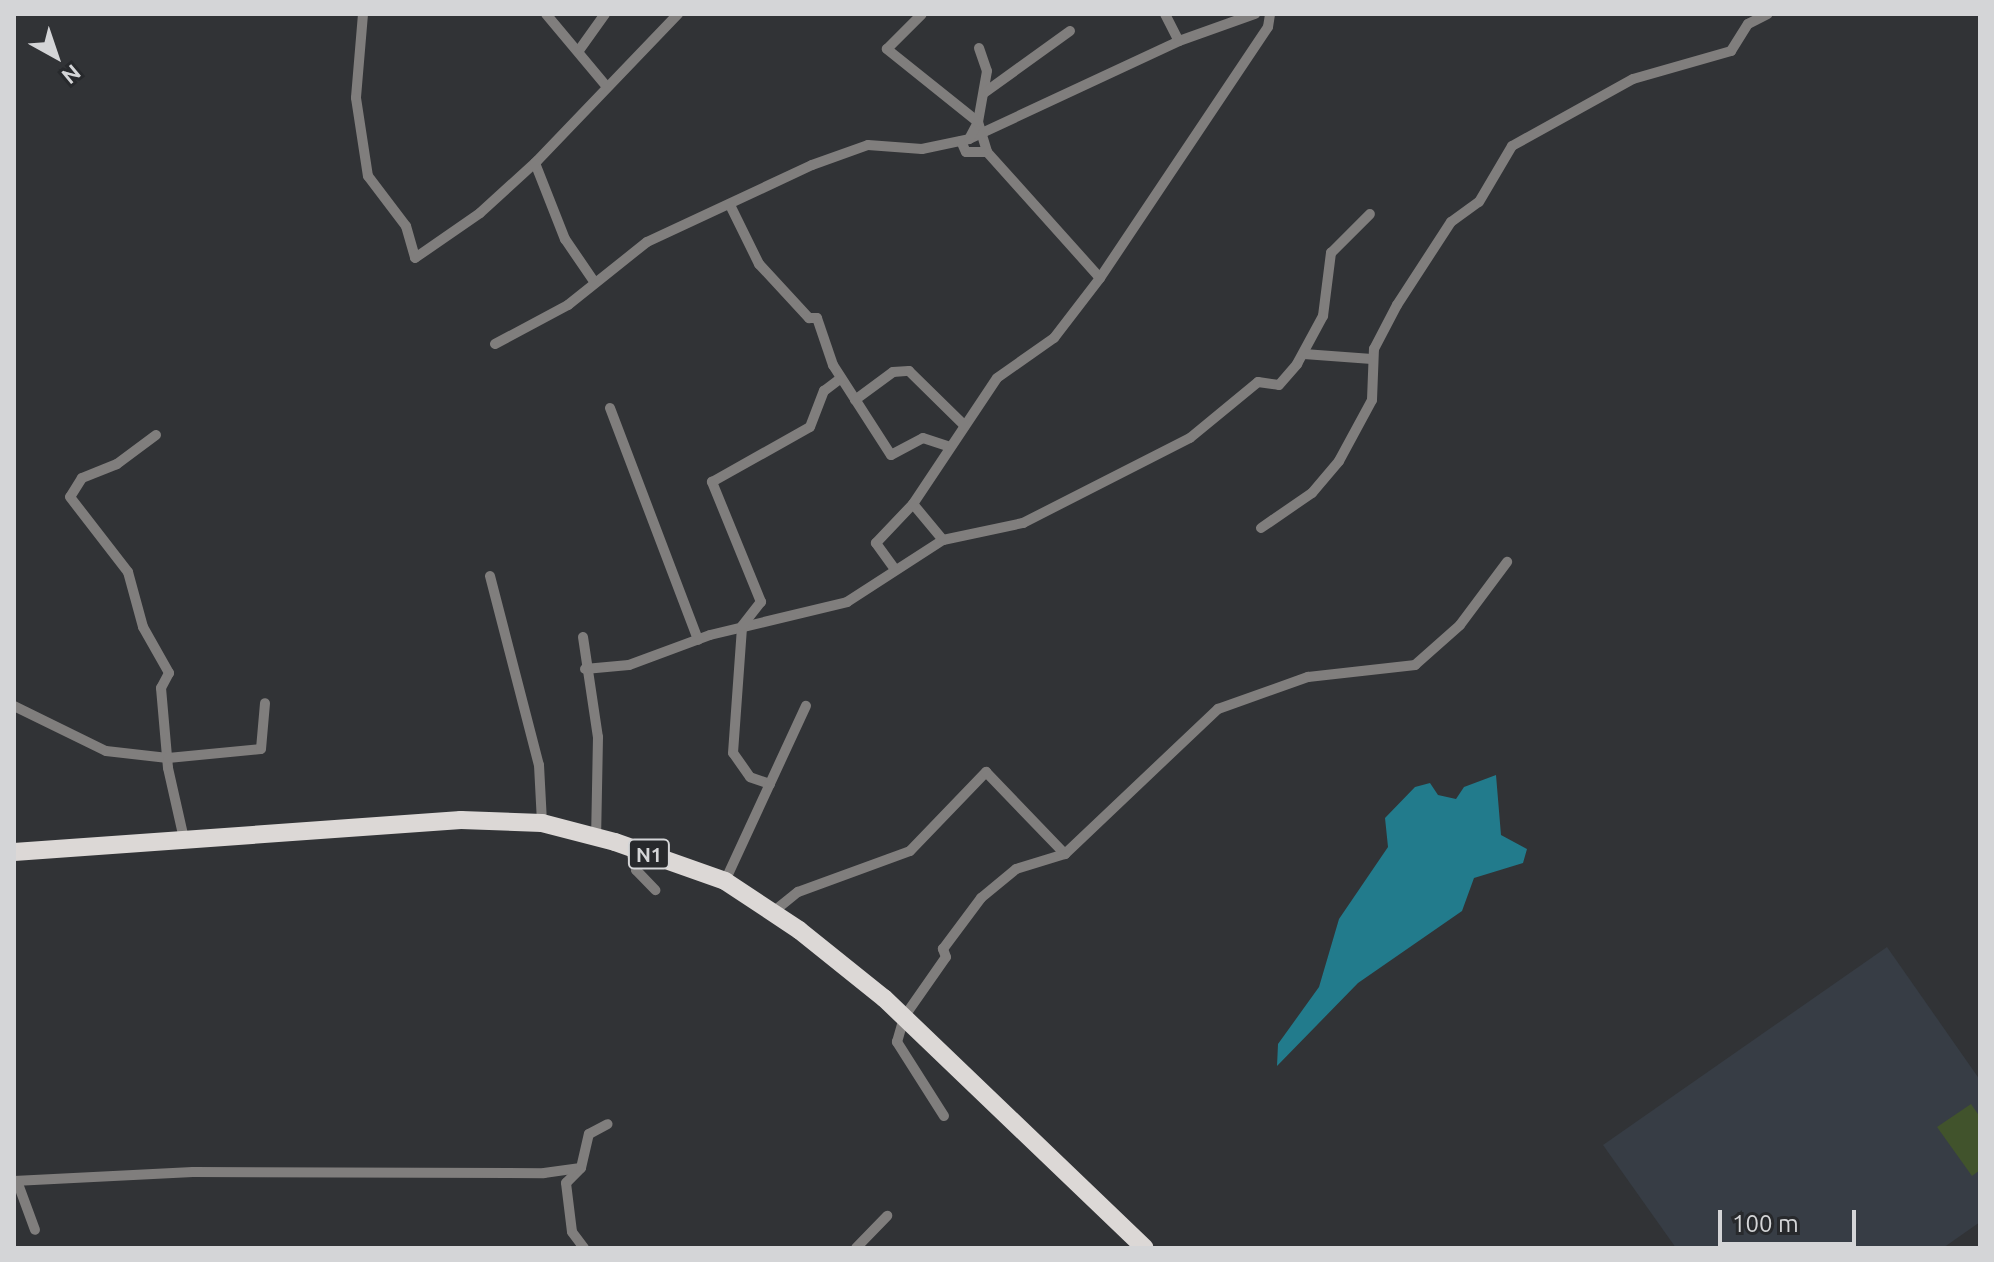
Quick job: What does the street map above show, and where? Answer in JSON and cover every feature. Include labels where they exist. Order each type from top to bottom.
[{"type":"highway","name":"N1","points":[[14,852],[461,820],[542,823],[630,847],[725,881],[773,912],[904,1017],[1145,1248]]},
{"type":"street","points":[[363,14],[356,98],[368,176],[406,226],[415,258],[535,163],[678,14]]},
{"type":"street","points":[[546,14],[580,49],[607,87]]},
{"type":"street","points":[[580,49],[605,14]]},
{"type":"street","points":[[922,14],[887,49],[978,122]]},
{"type":"street","points":[[1165,14],[1179,41]]},
{"type":"street","points":[[495,344],[568,305],[593,280],[647,242],[868,145],[922,149],[970,138],[1179,41],[1255,14]]},
{"type":"street","points":[[1261,528],[1312,493],[1339,461],[1372,400],[1372,359],[1451,222],[1479,202],[1512,146],[1532,141],[1633,79],[1731,51],[1748,24],[1768,14]]},
{"type":"street","points":[[894,568],[876,543],[913,504],[997,378],[1054,338],[1100,278],[1273,15]]},
{"type":"street","points":[[984,93],[1070,31]]},
{"type":"street","points":[[979,48],[987,71],[978,122],[966,152],[987,152]]},
{"type":"street","points":[[970,138],[987,152],[1100,278]]},
{"type":"street","points":[[535,163],[565,239],[593,280]]},
{"type":"street","points":[[730,205],[759,264],[809,318],[817,318],[841,378],[891,455],[923,438],[950,447]]},
{"type":"street","points":[[585,669],[629,665],[742,626],[847,602],[894,568],[943,540],[1023,523],[1148,460],[1223,416],[1258,382],[1279,385],[1304,354],[1323,316],[1331,253],[1370,214]]},
{"type":"street","points":[[1304,354],[1372,359]]},
{"type":"street","points":[[855,400],[893,372],[909,371],[965,426]]},
{"type":"street","points":[[770,784],[750,777],[733,753],[742,626],[761,602],[712,482],[810,427],[824,391],[841,378]]},
{"type":"street","points":[[610,408],[698,640]]},
{"type":"street","points":[[156,435],[117,464],[82,478],[70,497],[128,572],[143,627],[169,673],[161,688],[168,758],[184,839]]},
{"type":"street","points":[[913,504],[943,540]]},
{"type":"street","points":[[944,1116],[897,1042],[904,1017],[981,898],[1016,869],[1065,854],[1218,709],[1308,677],[1415,665],[1460,625],[1507,562]]},
{"type":"street","points":[[490,576],[539,765],[542,823]]},
{"type":"street","points":[[583,637],[585,669],[598,737],[596,837]]},
{"type":"street","points":[[14,706],[106,751],[168,758],[261,749],[265,703]]},
{"type":"street","points":[[725,881],[806,706]]},
{"type":"street","points":[[773,912],[798,892],[910,851],[986,772],[1065,854]]},
{"type":"street","points":[[630,847],[636,870],[655,890]]},
{"type":"street","points":[[584,1248],[572,1232],[566,1183],[581,1168],[589,1134],[608,1124]]},
{"type":"street","points":[[14,1167],[15,1183],[35,1230]]},
{"type":"street","points":[[15,1183],[581,1168]]},
{"type":"street","points":[[856,1248],[887,1216]]},
{"type":"shaded area","points":[[1887,947],[1980,1080],[1980,1222],[1943,1248],[1676,1248],[1603,1145]]},
{"type":"green space","points":[[1971,1104],[1980,1117],[1980,1170],[1972,1176],[1937,1127]]},
{"type":"water","points":[[1496,775],[1501,835],[1527,849],[1523,863],[1474,878],[1462,911],[1358,983],[1277,1066],[1278,1044],[1319,987],[1339,919],[1388,847],[1385,818],[1415,787],[1430,783],[1438,795],[1456,799],[1464,787]]}]
